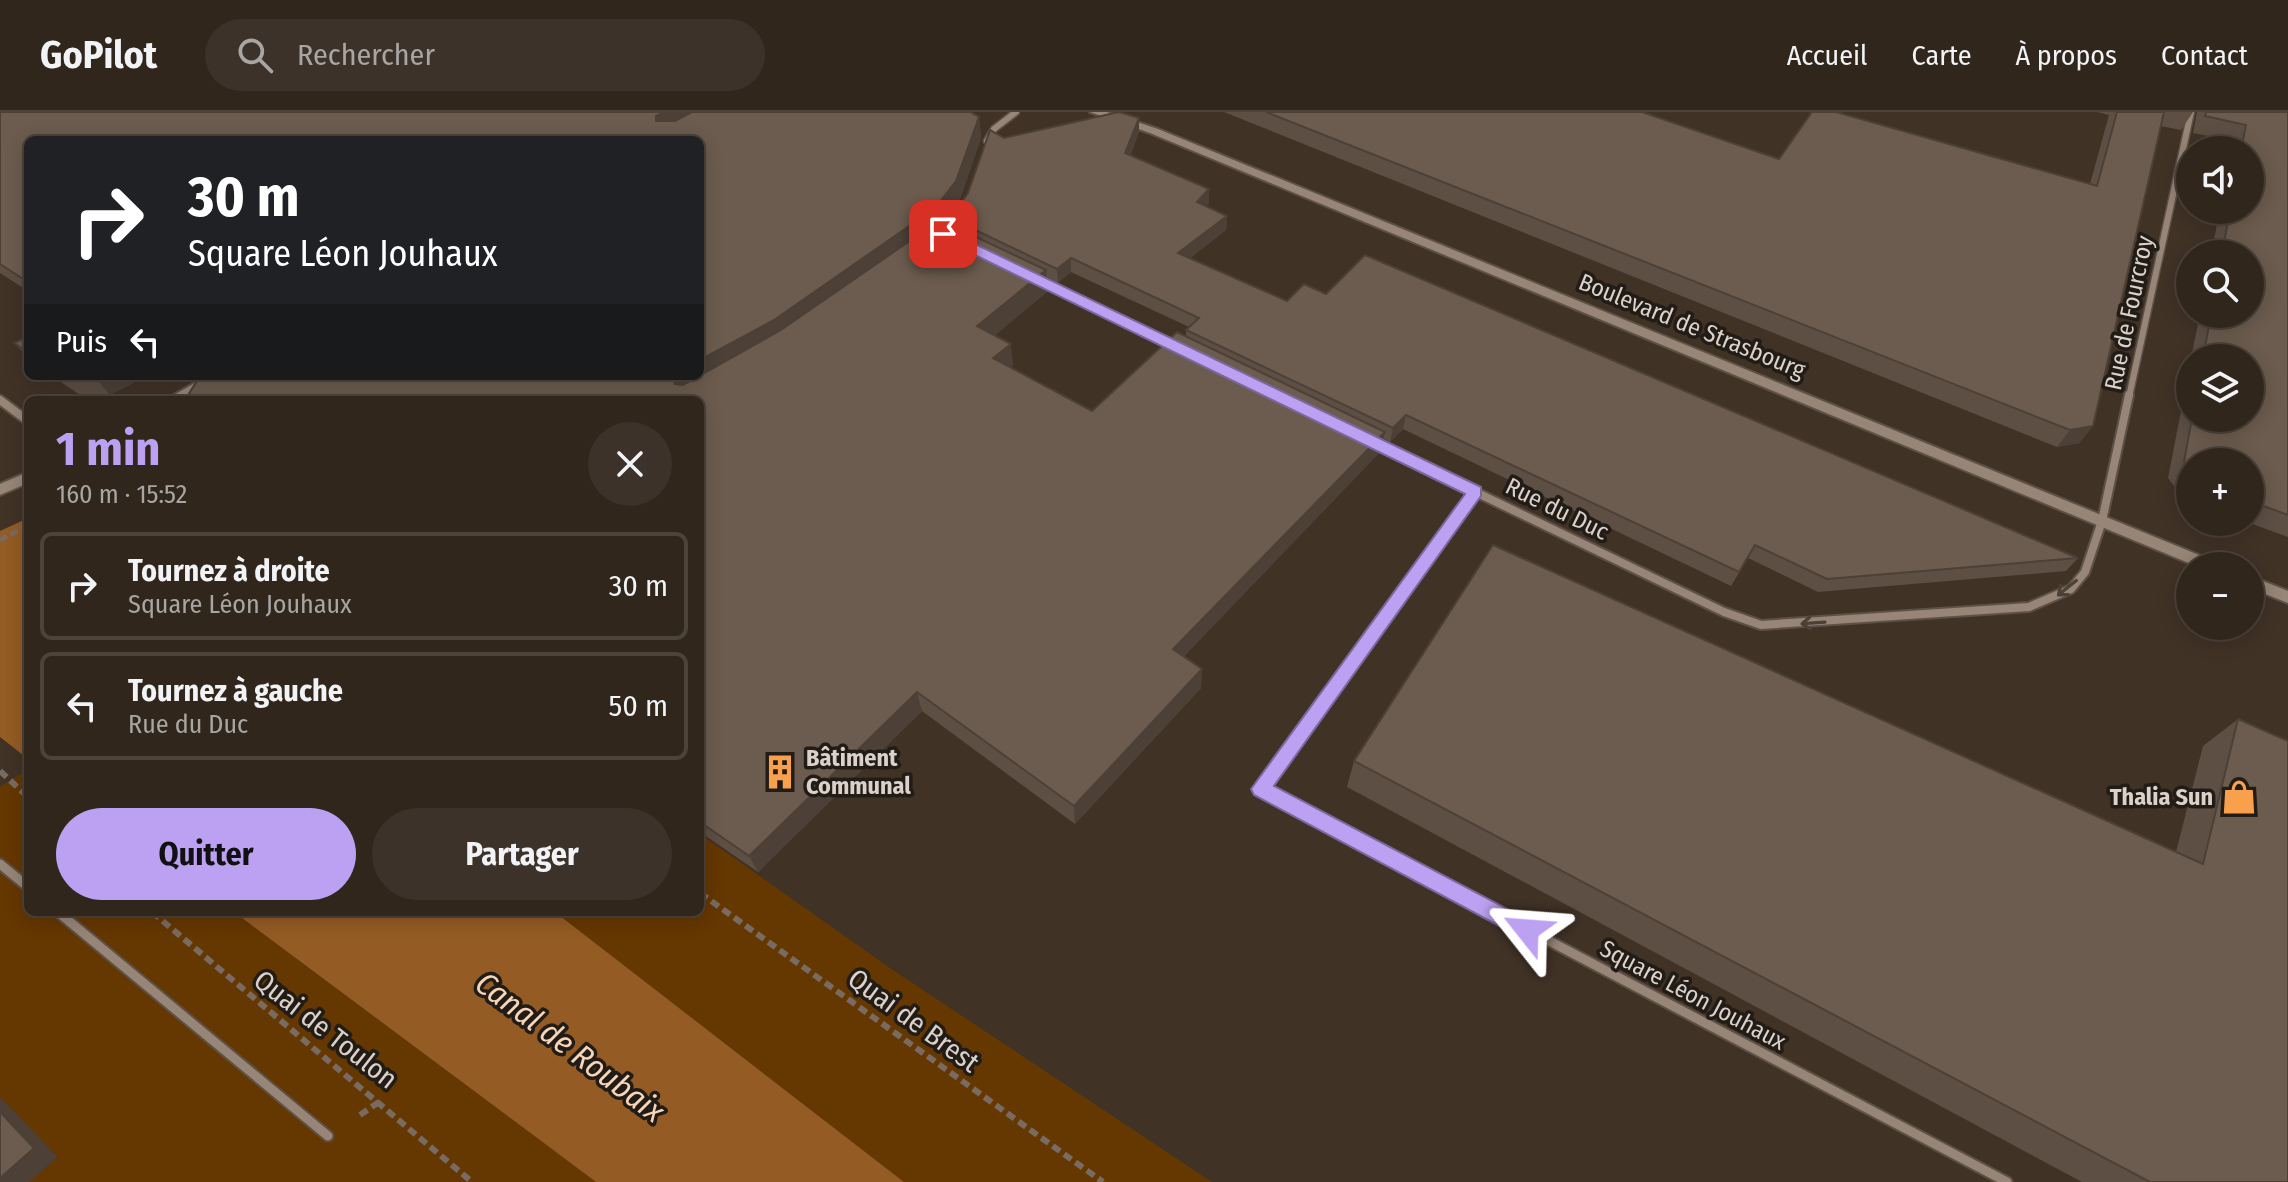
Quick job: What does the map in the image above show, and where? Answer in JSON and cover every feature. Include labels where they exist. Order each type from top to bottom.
[{"type":"main road","name":"Boulevard de Strasbourg","points":[[1096,112],[1154,131],[2177,552]]},
{"type":"main road","name":"Boulevard de Strasbourg","points":[[1117,112],[1154,131]]},
{"type":"main road","points":[[180,396],[210,380]]},
{"type":"main road","points":[[0,490],[24,479]]},
{"type":"main road","points":[[2264,588],[2288,597]]},
{"type":"street","points":[[983,151],[994,129],[1016,112]]},
{"type":"street","name":"Rue de Fourcroy","points":[[2102,521],[2191,112]]},
{"type":"street","points":[[1029,276],[1188,353]]},
{"type":"street","points":[[0,400],[24,418]]},
{"type":"street","name":"Rue du Duc","points":[[1360,436],[1724,612],[1761,625],[2029,607],[2071,589],[2085,572],[2102,521]]},
{"type":"street","name":"Square Léon Jouhaux","points":[[1476,492],[1261,789],[2007,1182]]},
{"type":"street","points":[[0,864],[24,884]]},
{"type":"street","points":[[63,916],[328,1136]]},
{"type":"path","points":[[0,540],[24,527]]},
{"type":"path","points":[[0,771],[24,793]]},
{"type":"path","name":"Quai de Brest","points":[[704,896],[1103,1182]]},
{"type":"path","name":"Quai de Toulon","points":[[156,916],[222,978],[412,1128],[472,1182]]},
{"type":"shaded area","points":[[24,772],[24,916],[239,916],[596,1182],[0,1182],[0,787]]},
{"type":"shaded area","points":[[704,837],[893,970],[1212,1182],[904,1182],[560,916],[704,916]]},
{"type":"water","points":[[24,520],[24,756],[0,737],[0,531]]},
{"type":"water","name":"Canal de Roubaix","points":[[239,916],[560,916],[904,1182],[596,1182]]},
{"type":"building","points":[[0,112],[664,112],[656,116],[656,121],[675,121],[692,112],[970,112],[979,117],[956,181],[935,208],[774,320],[704,358],[704,136],[24,136],[24,279],[0,264]]},
{"type":"building","points":[[1119,112],[1139,118],[1125,153],[1209,189],[1197,202],[1227,216],[1178,253],[1287,301],[1304,284],[1326,294],[1365,255],[2078,558],[1827,579],[1755,545],[1739,572],[1406,415],[1393,428],[1186,330],[1199,318],[1071,258],[1057,269],[950,218],[968,193],[990,130],[1004,138]]},
{"type":"building","points":[[1266,112],[1642,112],[1779,159],[1812,112],[1836,112],[2097,186],[2117,112],[2164,112],[2093,426],[2070,430]]},
{"type":"building","points":[[2206,112],[2288,112],[2288,515],[2264,506],[2264,448],[2187,448],[2189,432],[2264,432],[2264,344],[2206,344],[2208,328],[2264,328],[2264,240],[2225,240],[2227,224],[2264,224],[2264,136],[2244,136],[2246,125],[2205,116]]},
{"type":"building","points":[[940,220],[1046,270],[977,326],[1011,344],[993,358],[1092,411],[1177,332],[1385,432],[1173,649],[1202,669],[1074,806],[917,692],[749,856],[704,825],[704,396],[188,396],[198,380],[674,380],[675,384],[683,385],[692,380],[704,380],[704,373],[781,330]]},
{"type":"building","points":[[24,339],[24,349],[14,343]]},
{"type":"building","points":[[1493,545],[2203,864],[2238,719],[2288,741],[2288,1182],[2150,1182],[1354,761]]},
{"type":"building","points":[[0,1112],[34,1148],[0,1178]]},
{"type":"place","name":"Bâtiment Communal","points":[[780,772]]},
{"type":"place","name":"Thalia Sun","points":[[2239,797]]},
{"type":"route","points":[[943,234],[1476,492],[1261,789],[1527,930]]}]
